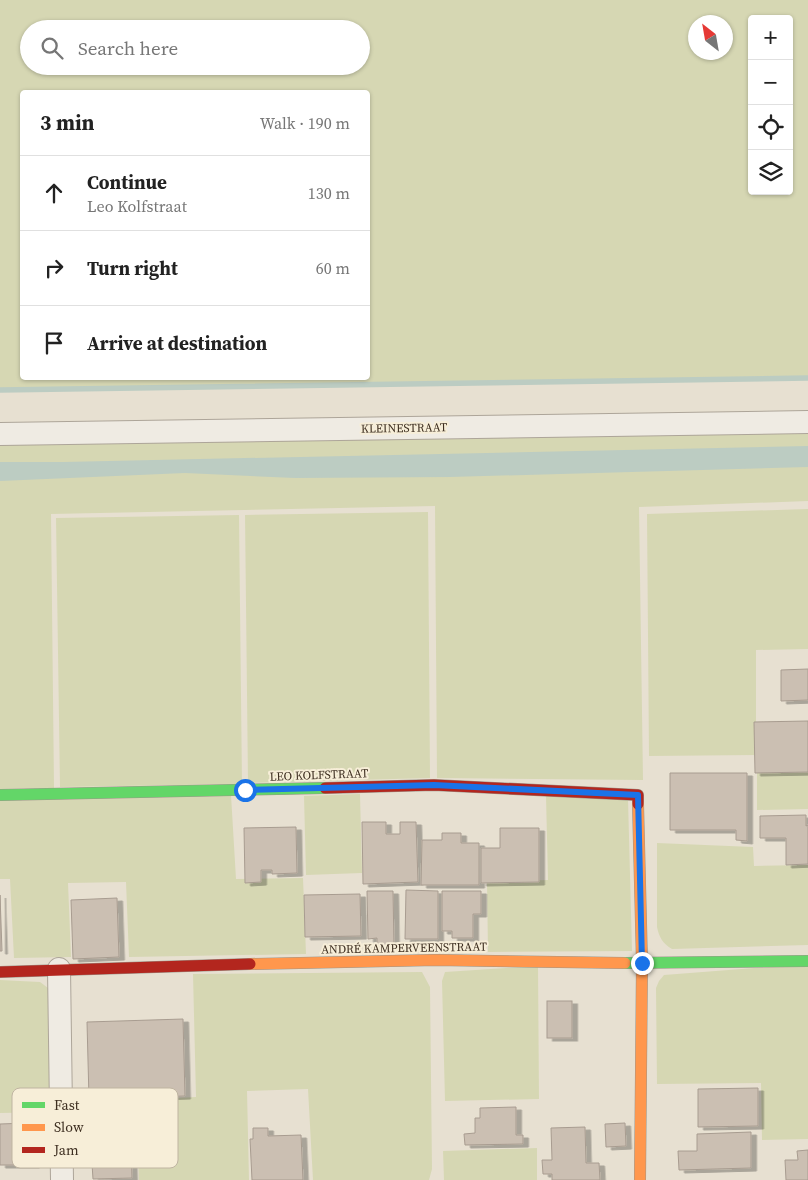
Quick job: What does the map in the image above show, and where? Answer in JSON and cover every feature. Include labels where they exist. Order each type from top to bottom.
[{"type":"street","name":"KLEINESTRAAT","points":[[0,434],[808,422]]},
{"type":"street","name":"LEO KOLFSTRAAT","points":[[0,795],[434,785],[638,795],[642,963]]},
{"type":"street","name":"ANDRÉ KAMPERVEENSTRAAT","points":[[0,972],[436,960],[642,963],[808,961]]},
{"type":"street","points":[[640,1180],[642,963]]},
{"type":"street","points":[[59,969],[61,1088]]},
{"type":"green space","points":[[0,0],[808,0],[808,378],[0,390]]},
{"type":"green space","points":[[808,427],[808,501],[639,507],[643,780],[437,778],[435,506],[51,514],[54,788],[0,789],[0,436]]},
{"type":"green space","points":[[808,509],[808,649],[756,650],[756,755],[649,756],[647,514]]},
{"type":"green space","points":[[428,512],[430,778],[248,783],[245,515]]},
{"type":"green space","points":[[239,515],[242,784],[60,787],[56,518]]},
{"type":"green space","points":[[808,759],[808,809],[757,810],[757,760]]},
{"type":"green space","points":[[360,794],[362,873],[306,875],[304,796]]},
{"type":"green space","points":[[231,795],[236,879],[303,878],[306,954],[129,957],[126,882],[68,883],[71,957],[14,958],[10,879],[0,879],[0,799]]},
{"type":"green space","points":[[546,796],[628,799],[632,951],[488,952],[487,882],[548,880]]},
{"type":"green space","points":[[657,843],[753,847],[754,866],[808,865],[808,945],[672,949],[666,945],[657,927]]},
{"type":"green space","points":[[808,964],[808,1139],[762,1140],[761,1083],[657,1084],[656,988],[664,975]]},
{"type":"green space","points":[[538,966],[539,1099],[445,1101],[442,981],[445,972]]},
{"type":"green space","points":[[422,972],[430,987],[432,1169],[429,1180],[313,1180],[308,1089],[247,1091],[249,1180],[139,1180],[139,1168],[178,1168],[178,1098],[196,1097],[193,974]]},
{"type":"green space","points":[[0,980],[40,982],[48,988],[53,1088],[12,1088],[12,1113],[0,1113]]},
{"type":"green space","points":[[537,1148],[537,1180],[444,1180],[443,1151]]},
{"type":"shaded area","points":[[808,446],[808,467],[450,477],[295,478],[185,473],[0,481],[0,462]]},
{"type":"building","points":[[808,669],[808,700],[781,701],[781,670]]},
{"type":"building","points":[[808,721],[808,772],[755,773],[754,722]]},
{"type":"building","points":[[670,773],[747,773],[747,841],[736,840],[736,830],[670,830]]},
{"type":"building","points":[[806,815],[806,826],[808,825],[808,864],[786,865],[786,838],[760,838],[760,816]]},
{"type":"building","points":[[362,822],[386,822],[386,834],[400,834],[400,822],[416,822],[418,882],[363,884]]},
{"type":"building","points":[[296,827],[297,873],[272,874],[272,870],[261,870],[261,882],[245,883],[244,828]]},
{"type":"building","points":[[500,828],[539,828],[539,882],[481,883],[481,848],[500,848]]},
{"type":"building","points":[[442,833],[461,833],[461,843],[479,843],[479,885],[421,885],[422,840],[442,840]]},
{"type":"building","points":[[406,890],[438,891],[438,939],[405,939]]},
{"type":"building","points":[[367,891],[393,891],[394,947],[377,947],[377,938],[368,939]]},
{"type":"building","points":[[442,891],[481,891],[481,914],[473,914],[473,938],[452,938],[452,931],[442,931]]},
{"type":"building","points":[[360,894],[361,936],[305,937],[304,895]]},
{"type":"building","points":[[0,895],[2,951],[0,951]]},
{"type":"building","points":[[117,898],[119,957],[73,959],[71,900]]},
{"type":"building","points":[[547,1001],[572,1001],[572,1038],[547,1038]]},
{"type":"building","points":[[183,1019],[185,1096],[178,1096],[178,1088],[89,1088],[87,1022]]},
{"type":"building","points":[[758,1088],[758,1126],[698,1127],[698,1089]]},
{"type":"building","points":[[516,1107],[516,1135],[523,1135],[523,1144],[465,1145],[464,1134],[475,1133],[475,1118],[480,1118],[480,1108]]},
{"type":"building","points":[[625,1123],[626,1146],[606,1147],[605,1124]]},
{"type":"building","points":[[0,1124],[12,1124],[12,1165],[0,1165]]},
{"type":"building","points":[[585,1127],[586,1163],[599,1163],[600,1180],[552,1180],[552,1174],[543,1174],[542,1160],[552,1160],[551,1128]]},
{"type":"building","points":[[253,1128],[268,1128],[268,1136],[301,1135],[303,1180],[252,1180],[250,1139],[253,1139]]},
{"type":"building","points":[[751,1132],[751,1168],[679,1170],[678,1151],[697,1151],[697,1134]]},
{"type":"building","points":[[808,1150],[808,1180],[786,1180],[785,1160],[798,1160],[797,1151]]},
{"type":"building","points":[[92,1168],[132,1168],[132,1178],[93,1179]]},
{"type":"waterway","points":[[0,390],[808,378]]},
{"type":"traffic: fast","points":[[0,795],[325,788]]},
{"type":"traffic: fast","points":[[625,963],[808,961]]},
{"type":"traffic: slow","points":[[638,804],[642,963],[640,1180]]},
{"type":"traffic: slow","points":[[250,964],[436,960],[625,963]]},
{"type":"traffic: jam","points":[[325,788],[434,785],[638,795],[638,804]]},
{"type":"traffic: jam","points":[[0,972],[250,964]]},
{"type":"route","points":[[245,790],[434,785],[638,795],[642,963]]}]
